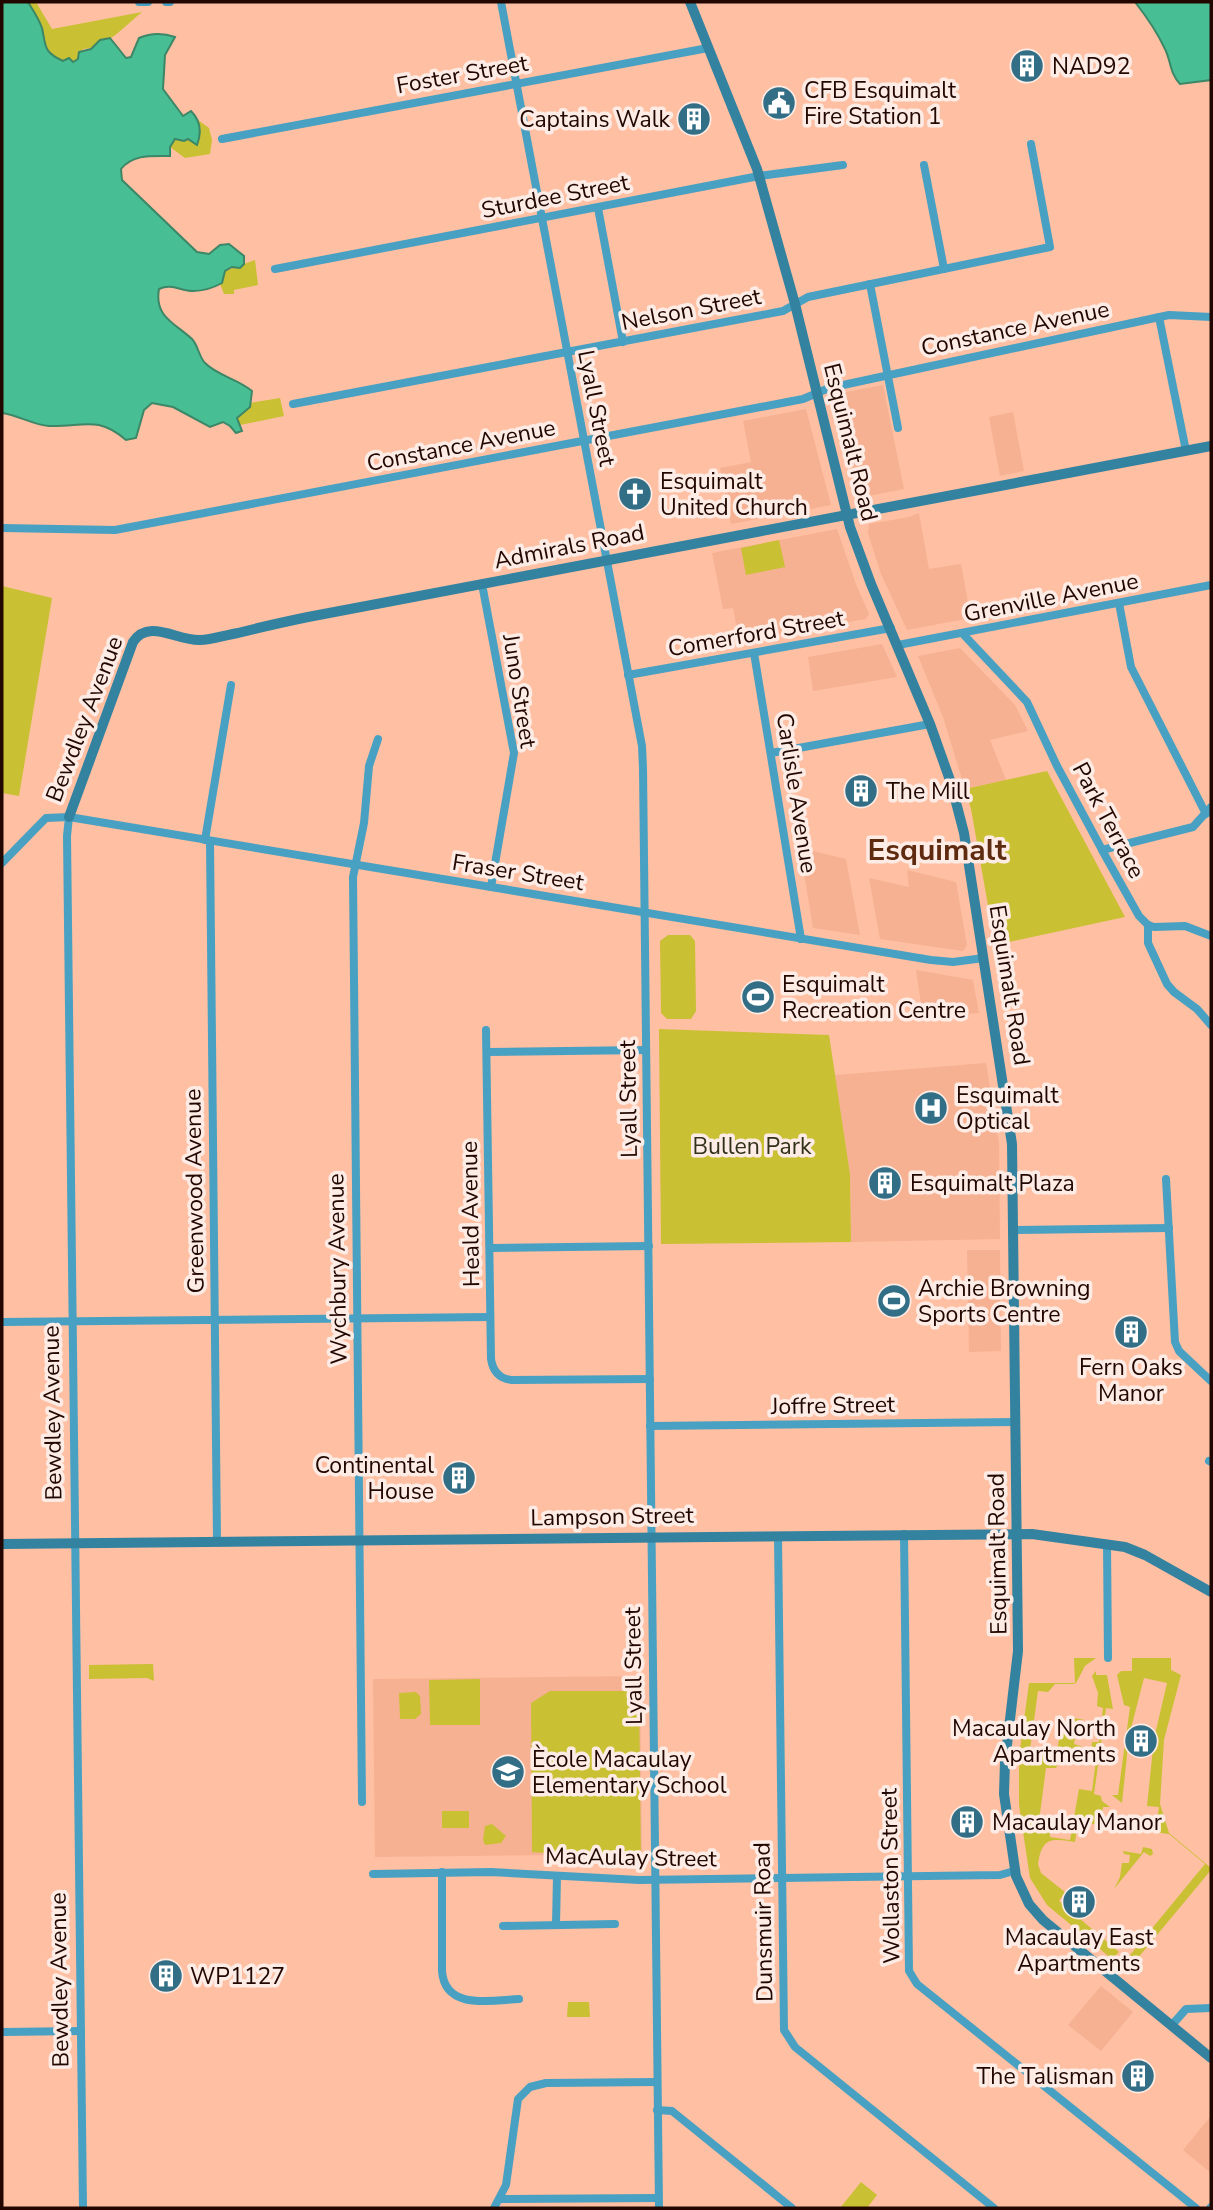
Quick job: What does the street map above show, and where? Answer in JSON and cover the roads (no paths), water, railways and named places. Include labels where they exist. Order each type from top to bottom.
[{"type":"street","points":[[139,2],[148,2]]},
{"type":"street","name":"Lyall Street","points":[[501,2],[642,746],[659,2208]]},
{"type":"street","name":"Esquimalt Road","points":[[690,2],[759,176],[795,304],[846,514],[871,584],[930,724],[960,814],[1011,1134],[1018,1654],[1004,1783],[1014,1871],[1024,1895],[1043,1920],[1211,2058]]},
{"type":"street","name":"Foster Street","points":[[222,139],[708,48]]},
{"type":"street","name":"Nelson Street","points":[[293,404],[783,311],[808,297],[1051,247],[1031,144]]},
{"type":"street","name":"Sturdee Street","points":[[275,269],[759,176],[843,165]]},
{"type":"street","points":[[924,165],[944,269]]},
{"type":"street","points":[[598,208],[623,342]]},
{"type":"street","points":[[870,284],[898,428]]},
{"type":"street","name":"Constance Avenue","points":[[2,528],[115,530],[803,399],[888,374],[1169,315],[1211,317]]},
{"type":"street","points":[[1159,317],[1186,451]]},
{"type":"street","name":"Admirals Road","points":[[142,633],[154,631],[191,639],[209,639],[308,617],[1211,446]]},
{"type":"street","name":"Juno Street","points":[[482,584],[514,753],[491,887]]},
{"type":"street","name":"Grenville Avenue","points":[[898,645],[1211,585]]},
{"type":"street","points":[[1102,850],[1185,830],[1199,823],[1209,811],[1132,667],[1119,603]]},
{"type":"street","name":"Comerford Street","points":[[628,675],[891,628]]},
{"type":"street","name":"Bewdley Avenue","points":[[83,2208],[67,836],[69,817],[133,642],[142,633]]},
{"type":"street","name":"Park Terrace","points":[[963,634],[1027,702],[1057,766],[1102,850],[1139,916],[1148,925],[1148,943],[1170,988],[1197,1009],[1211,1025]]},
{"type":"street","name":"Carlisle Avenue","points":[[754,653],[801,939]]},
{"type":"street","name":"Greenwood Avenue","points":[[217,1541],[208,840],[231,685]]},
{"type":"street","points":[[771,753],[930,724]]},
{"type":"street","name":"Wychbury Avenue","points":[[362,1801],[352,877],[364,823],[369,766],[378,739]]},
{"type":"street","name":"Fraser Street","points":[[2,863],[46,818],[69,817],[944,962],[984,958]]},
{"type":"street","points":[[1148,925],[1185,926],[1211,936]]},
{"type":"street","name":"Heald Avenue","points":[[486,1030],[491,1359],[497,1374],[512,1380],[650,1379]]},
{"type":"street","points":[[488,1052],[646,1050]]},
{"type":"street","points":[[1166,1179],[1176,1347],[1211,1381]]},
{"type":"street","points":[[1014,1230],[1169,1228]]},
{"type":"street","points":[[490,1248],[649,1246]]},
{"type":"street","points":[[2,1322],[490,1317]]},
{"type":"street","name":"Joffre Street","points":[[650,1426],[1016,1422]]},
{"type":"street","name":"Wollaston Street","points":[[904,1534],[909,1971],[917,1984],[1196,2208]]},
{"type":"street","name":"Lampson Street","points":[[2,1544],[1017,1534],[1125,1548],[1145,1555],[1211,1591]]},
{"type":"street","name":"Dunsmuir Road","points":[[778,1535],[783,2023],[787,2037],[795,2048],[994,2208]]},
{"type":"street","points":[[1107,1544],[1108,1658]]},
{"type":"street","name":"MacAulay Street","points":[[373,1874],[486,1871],[655,1879],[1000,1875],[1014,1871]]},
{"type":"street","points":[[442,1872],[442,1971],[445,1986],[452,1994],[466,2000],[520,1999]]},
{"type":"street","points":[[556,1925],[557,1875]]},
{"type":"street","points":[[502,1926],[615,1924]]},
{"type":"street","points":[[1172,2025],[1186,2009],[1211,2008]]},
{"type":"street","points":[[2,2032],[81,2031]]},
{"type":"street","points":[[494,2208],[508,2176],[516,2105],[525,2090],[535,2084],[546,2083],[657,2082]]},
{"type":"street","points":[[657,2110],[672,2111],[792,2208]]},
{"type":"street","points":[[500,2199],[659,2198]]},
{"type":"place","name":"NAD92","points":[[1027,66]]},
{"type":"place","name":"CFB Esquimalt Fire Station 1","points":[[779,103]]},
{"type":"place","name":"Captains Walk","points":[[694,119]]},
{"type":"place","name":"Esquimalt United Church","points":[[635,494]]},
{"type":"place","name":"The Mill","points":[[861,791]]},
{"type":"place","name":"Esquimalt Recreation Centre","points":[[758,997]]},
{"type":"place","name":"Esquimalt Optical","points":[[931,1108]]},
{"type":"place","name":"Esquimalt Plaza","points":[[885,1183]]},
{"type":"place","name":"Archie Browning Sports Centre","points":[[894,1301]]},
{"type":"place","name":"Fern Oaks Manor","points":[[1131,1332]]},
{"type":"place","name":"Continental House","points":[[459,1478]]},
{"type":"place","name":"Macaulay North Apartments","points":[[1141,1741]]},
{"type":"place","name":"Ècole Macaulay Elementary School","points":[[508,1772]]},
{"type":"place","name":"Macaulay Manor","points":[[967,1822]]},
{"type":"place","name":"Macaulay East Apartments","points":[[1079,1902]]},
{"type":"place","name":"WP1127","points":[[166,1976]]},
{"type":"place","name":"The Talisman","points":[[1138,2076]]},
{"type":"district","name":"Esquimalt","points":[[937,850]]},
{"type":"park label","name":"Bullen Park","points":[[752,1146]]}]
